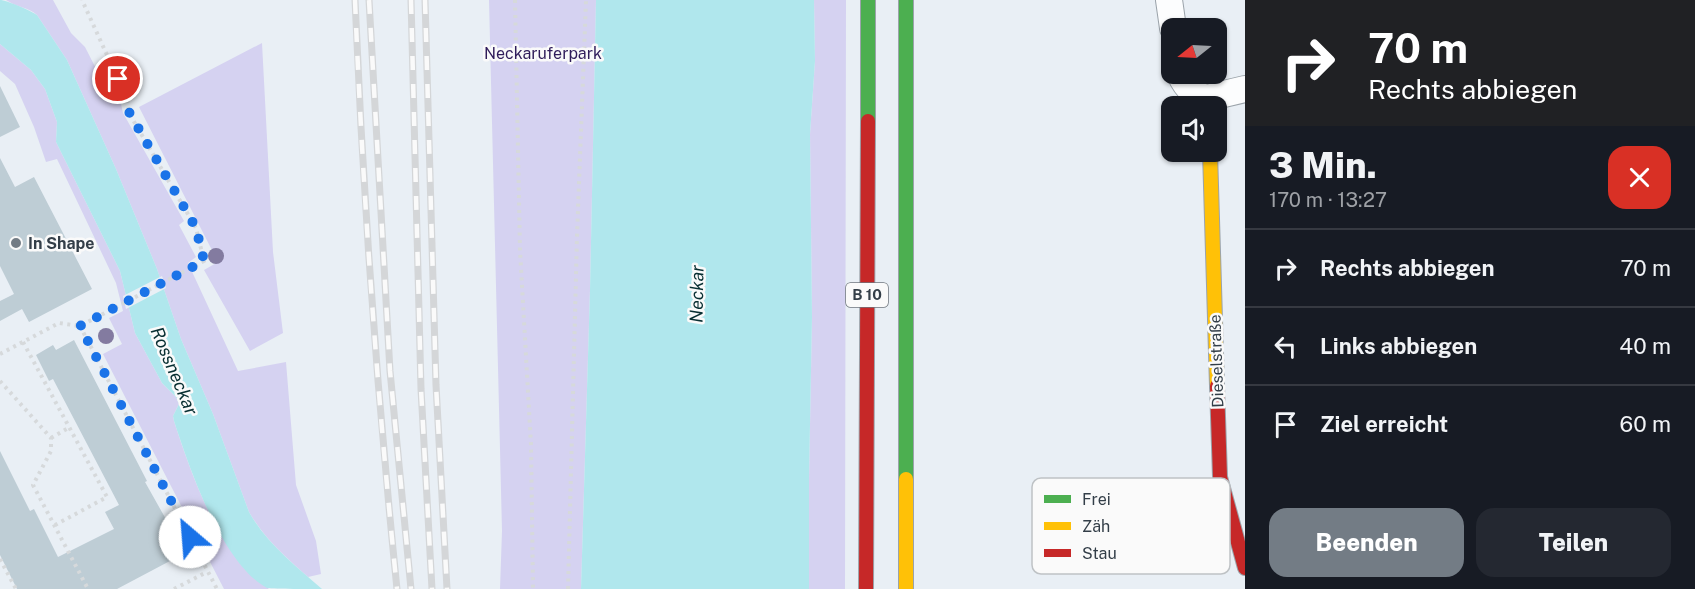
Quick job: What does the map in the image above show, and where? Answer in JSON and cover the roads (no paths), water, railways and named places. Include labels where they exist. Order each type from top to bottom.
[{"type":"main road","name":"B 10","points":[[866,589],[868,0]]},
{"type":"main road","name":"B 10","points":[[906,0],[906,589]]},
{"type":"main road","name":"Dieselstraße","points":[[1210,162],[1220,478]]},
{"type":"main road","name":"Dieselstraße","points":[[1230,513],[1245,567]]},
{"type":"street","points":[[1169,0],[1172,18]]},
{"type":"street","points":[[1186,84],[1198,96]]},
{"type":"street","points":[[1225,96],[1245,89]]},
{"type":"water","name":"Rossneckar","points":[[0,0],[37,15],[67,60],[116,169],[157,269],[181,339],[213,414],[249,512],[273,544],[322,589],[267,588],[251,576],[222,537],[198,488],[174,421],[173,416],[179,404],[176,397],[162,383],[135,333],[120,271],[56,142],[57,122],[45,89],[31,70],[0,44]]},
{"type":"water","name":"Neckar","points":[[596,0],[814,0],[815,61],[810,134],[812,317],[809,589],[581,589]]},
{"type":"railway","points":[[355,0],[372,295],[397,589]]},
{"type":"railway","points":[[369,0],[390,371],[411,589]]},
{"type":"railway","points":[[411,0],[421,389],[432,589]]},
{"type":"railway","points":[[425,0],[436,385],[447,589]]},
{"type":"place","name":"In Shape","points":[[16,243]]},
{"type":"park label","name":"Neckaruferpark","points":[[543,53]]}]
